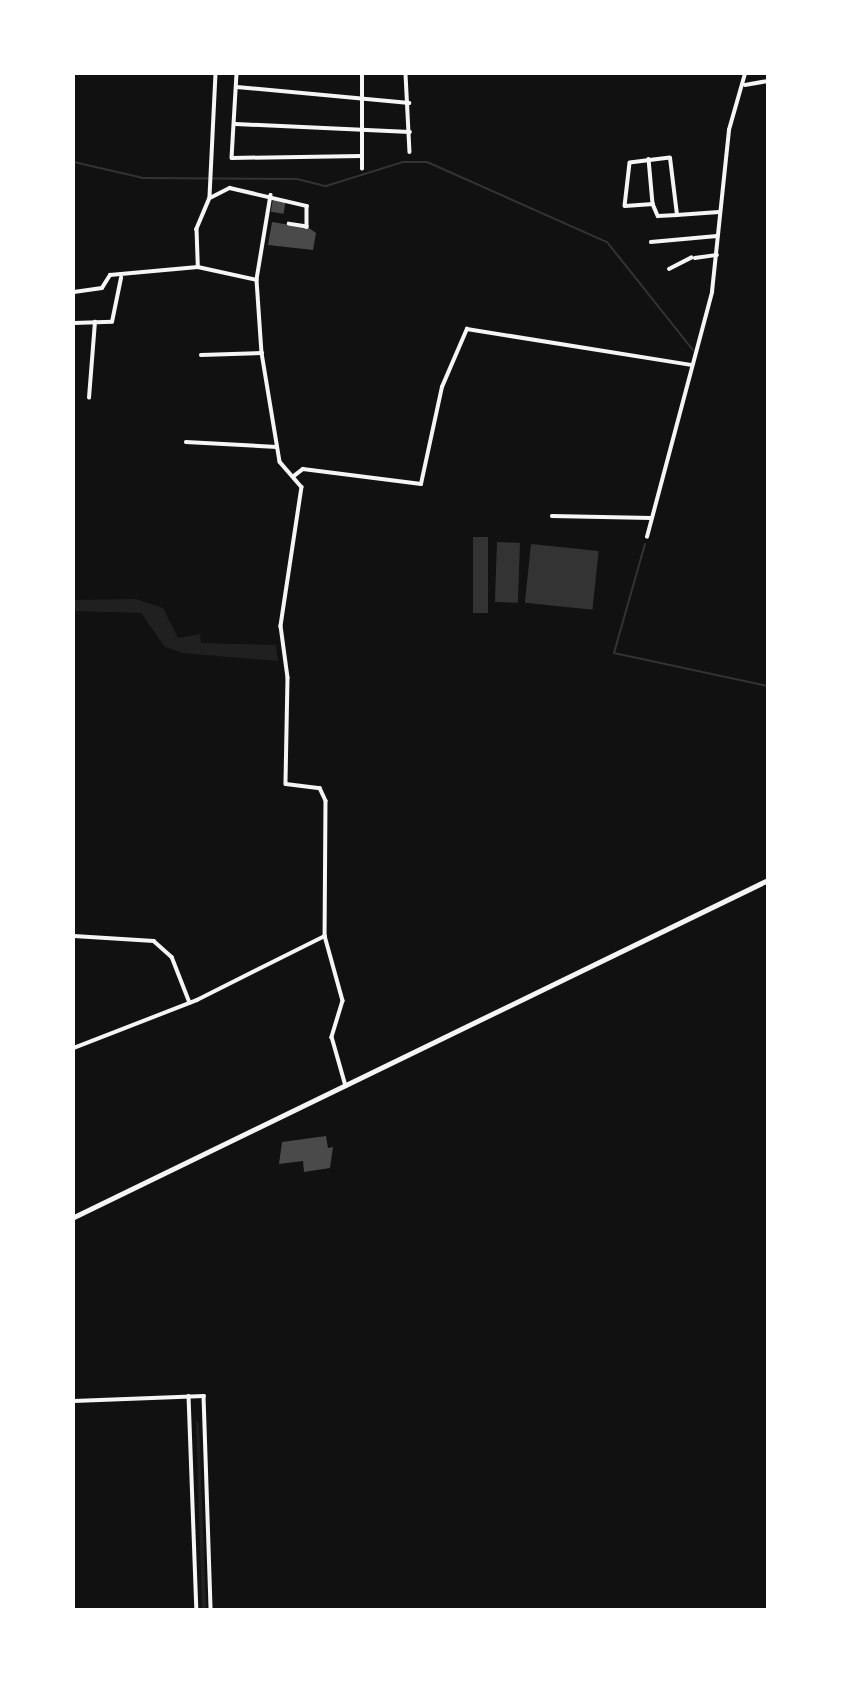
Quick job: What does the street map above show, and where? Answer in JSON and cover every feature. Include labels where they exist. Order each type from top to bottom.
[{"type":"street","points":[[198,267],[197,229],[210,198],[207,186],[216,74]]},
{"type":"street","points":[[237,74],[232,158],[238,161],[361,156]]},
{"type":"street","points":[[362,74],[362,169]]},
{"type":"street","points":[[406,74],[410,152]]},
{"type":"street","points":[[647,537],[692,365],[717,255],[719,212],[729,130],[745,85],[745,74]]},
{"type":"street","points":[[745,85],[768,81]]},
{"type":"street","points":[[236,87],[362,101],[409,103]]},
{"type":"street","points":[[236,124],[361,132],[410,132]]},
{"type":"street","points":[[653,204],[624,203],[628,165],[649,159],[670,158],[677,215]]},
{"type":"street","points":[[649,159],[654,216],[719,212]]},
{"type":"street","points":[[210,198],[230,188],[271,195],[309,208],[307,227],[289,224]]},
{"type":"street","points":[[271,195],[257,279],[262,353],[282,466],[302,487],[298,538],[281,626],[288,678],[286,783],[324,792],[325,936],[343,1001],[332,1037],[346,1086]]},
{"type":"street","points":[[651,242],[717,236]]},
{"type":"street","points":[[669,270],[693,258],[717,255]]},
{"type":"street","points":[[74,292],[102,288],[110,275],[121,278],[198,267],[257,279]]},
{"type":"street","points":[[74,323],[115,319],[121,278]]},
{"type":"street","points":[[89,398],[95,322]]},
{"type":"street","points":[[294,476],[303,469],[422,483],[442,387],[467,329],[692,365]]},
{"type":"street","points":[[201,355],[262,353]]},
{"type":"street","points":[[186,442],[277,447]]},
{"type":"street","points":[[552,516],[651,518]]},
{"type":"street","points":[[74,1217],[768,880]]},
{"type":"street","points":[[74,936],[154,942],[172,957],[190,1003]]},
{"type":"street","points":[[74,1048],[190,1003],[325,936]]},
{"type":"street","points":[[189,1396],[197,1609]]},
{"type":"street","points":[[74,1401],[204,1396],[211,1609]]},
{"type":"shaded area","points":[[473,537],[488,537],[488,613],[473,613]]},
{"type":"shaded area","points":[[497,542],[520,543],[518,603],[495,602]]},
{"type":"shaded area","points":[[531,544],[599,551],[592,610],[525,603]]},
{"type":"shaded area","points":[[136,599],[163,608],[178,638],[200,634],[201,643],[276,645],[278,661],[183,653],[165,647],[141,613],[74,611],[74,600]]},
{"type":"shaded area","points":[[196,1420],[199,1423],[206,1609],[202,1609]]},
{"type":"building","points":[[273,198],[286,200],[284,214],[271,212]]},
{"type":"building","points":[[272,222],[309,228],[316,233],[313,250],[268,245]]},
{"type":"building","points":[[326,1136],[328,1148],[333,1147],[330,1168],[304,1172],[303,1161],[279,1164],[282,1142]]},
{"type":"waterway","points":[[74,162],[143,178],[297,179],[326,186],[403,162],[427,162],[607,242],[693,350]]},
{"type":"waterway","points":[[645,544],[614,653],[768,686]]}]
